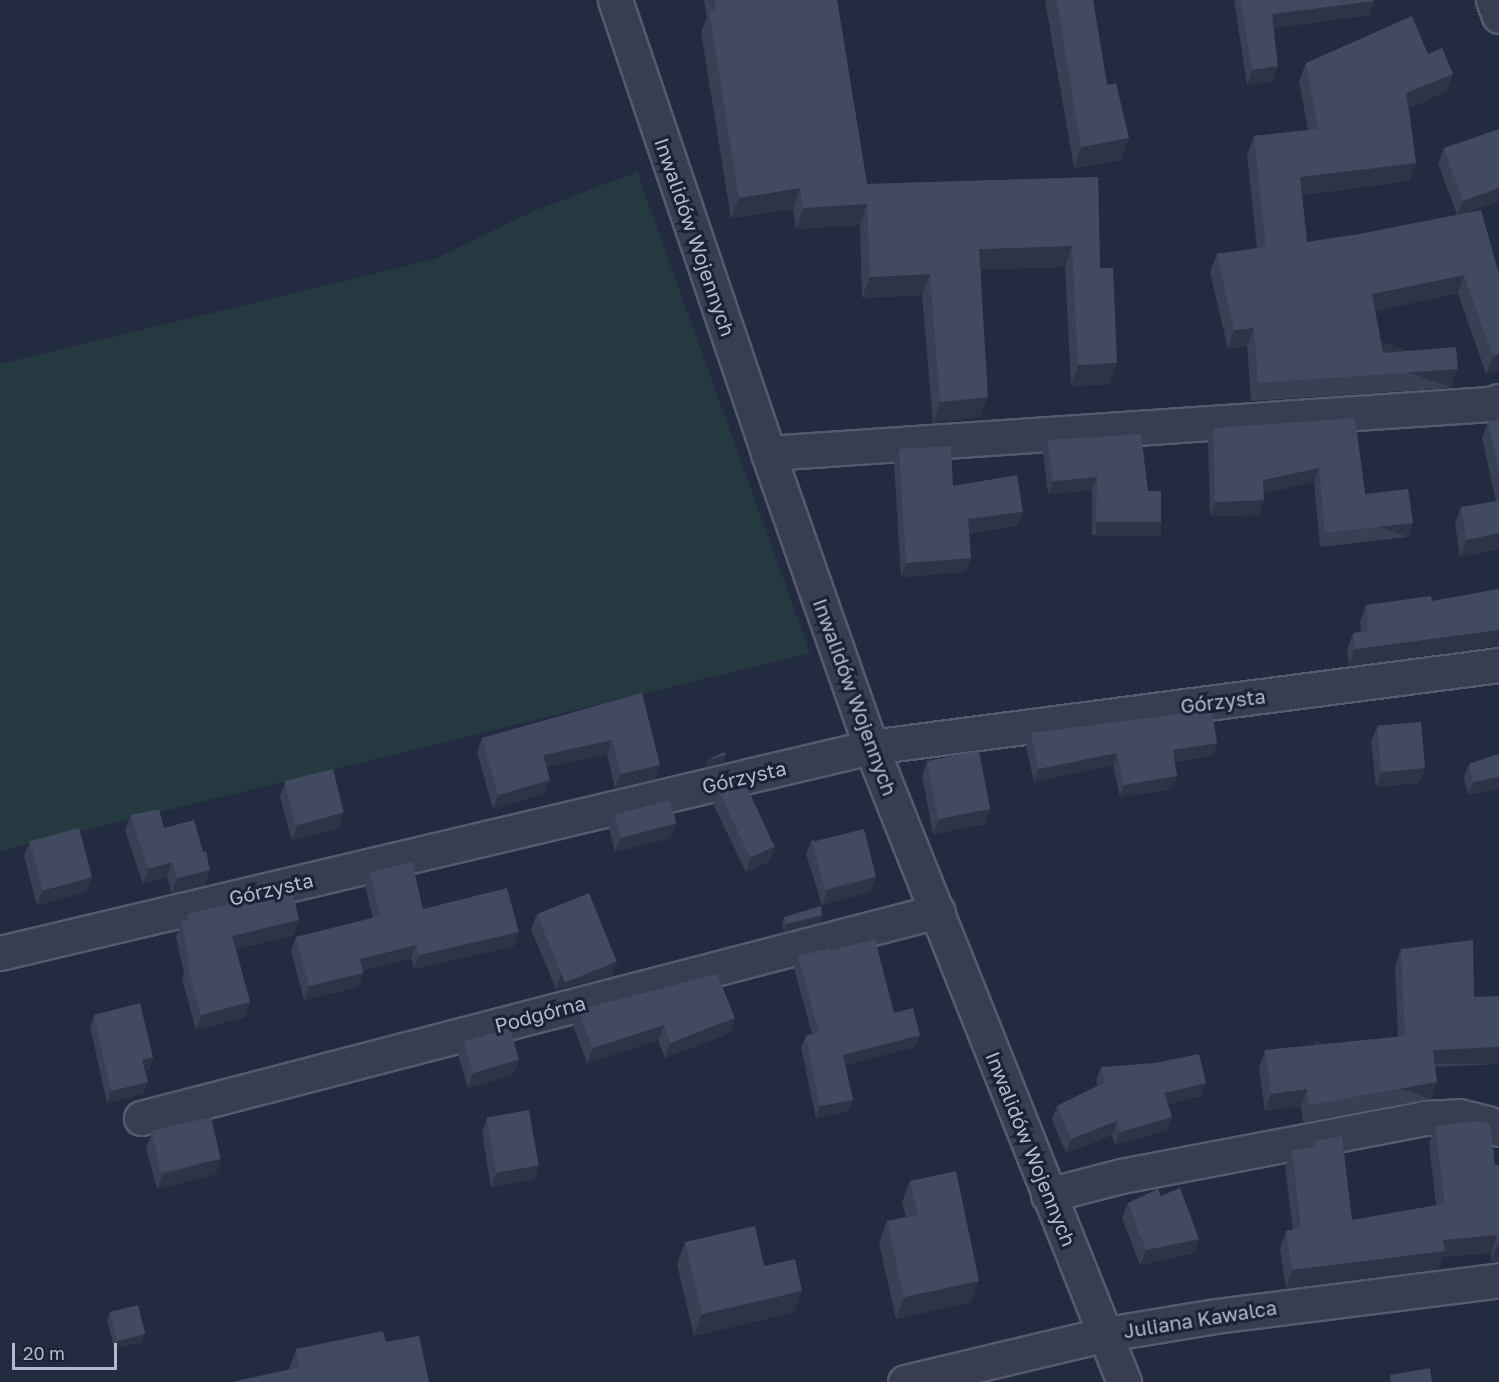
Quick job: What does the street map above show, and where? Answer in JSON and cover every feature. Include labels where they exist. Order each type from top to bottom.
[{"type":"street","name":"Inwalidów Wojennych","points":[[615,0],[768,453],[871,747],[938,911],[1048,1195],[1107,1334],[1124,1382]]},
{"type":"street","points":[[1493,0],[1499,16]]},
{"type":"street","points":[[768,453],[1478,405],[1499,400]]},
{"type":"street","name":"Górzysta","points":[[0,953],[871,747],[1499,665]]},
{"type":"street","name":"Podgórna","points":[[141,1118],[938,911]]},
{"type":"street","points":[[1048,1195],[1121,1176],[1424,1118],[1459,1116],[1487,1123],[1499,1129]]},
{"type":"street","name":"Juliana Kawalca","points":[[905,1382],[1107,1334],[1227,1314],[1499,1280]]},
{"type":"shaded area","points":[[637,172],[810,653],[0,851],[0,364],[435,259],[531,212]]},
{"type":"building","points":[[715,0],[837,0],[867,184],[1098,177],[1100,268],[1113,268],[1117,363],[1078,365],[1072,246],[979,249],[988,397],[940,402],[930,274],[870,277],[867,204],[803,208],[800,188],[739,198],[709,11],[716,11]]},
{"type":"building","points":[[1057,0],[1093,0],[1107,85],[1116,83],[1129,138],[1081,147]]},
{"type":"building","points":[[1241,0],[1374,1],[1272,14],[1278,66],[1252,70]]},
{"type":"building","points":[[1412,16],[1428,54],[1442,48],[1453,74],[1406,93],[1416,163],[1300,177],[1307,242],[1481,210],[1499,274],[1499,354],[1493,356],[1464,275],[1372,294],[1383,353],[1456,347],[1458,369],[1258,383],[1254,328],[1234,330],[1217,254],[1266,247],[1254,136],[1318,129],[1306,63]]},
{"type":"building","points":[[1499,129],[1499,188],[1463,201],[1444,148]]},
{"type":"building","points":[[1355,418],[1365,494],[1408,489],[1413,523],[1325,533],[1319,468],[1263,480],[1264,500],[1215,502],[1213,428]]},
{"type":"building","points":[[1499,419],[1499,473],[1488,422]]},
{"type":"building","points":[[1141,434],[1148,491],[1161,491],[1161,522],[1096,522],[1097,477],[1053,481],[1048,440]]},
{"type":"building","points":[[951,446],[953,486],[1017,475],[1023,512],[968,519],[971,558],[906,563],[899,449]]},
{"type":"building","points":[[1499,501],[1499,533],[1466,540],[1461,507]]},
{"type":"building","points":[[1499,589],[1499,630],[1355,649],[1353,633],[1368,631],[1366,605],[1431,596],[1432,601]]},
{"type":"building","points":[[642,693],[660,765],[621,774],[612,740],[543,755],[550,780],[498,795],[482,738]]},
{"type":"building","points":[[1212,710],[1217,743],[1173,750],[1177,776],[1124,785],[1117,753],[1038,769],[1031,733]]},
{"type":"building","points":[[1421,722],[1425,768],[1381,772],[1377,726]]},
{"type":"building","points":[[979,751],[990,809],[938,819],[927,761]]},
{"type":"building","points":[[724,752],[726,755],[708,760]]},
{"type":"building","points":[[1499,754],[1499,777],[1473,782],[1469,764]]},
{"type":"building","points":[[333,769],[344,813],[295,825],[284,781]]},
{"type":"building","points":[[745,783],[775,846],[750,858],[721,794]]},
{"type":"building","points":[[670,800],[676,823],[621,838],[615,815]]},
{"type":"building","points":[[159,809],[164,828],[194,820],[203,852],[206,851],[210,870],[177,878],[172,862],[148,869],[131,815]]},
{"type":"building","points":[[79,828],[92,877],[43,890],[30,841]]},
{"type":"building","points":[[864,829],[876,877],[824,889],[813,842]]},
{"type":"building","points":[[412,862],[423,909],[507,888],[519,932],[419,955],[416,945],[360,959],[363,973],[309,986],[296,937],[380,916],[370,872]]},
{"type":"building","points":[[292,890],[299,920],[232,936],[250,1002],[201,1015],[187,964],[190,963],[181,922],[189,920],[187,914]]},
{"type":"building","points":[[589,893],[617,962],[565,983],[537,914]]},
{"type":"building","points":[[821,906],[822,915],[786,924],[784,917]]},
{"type":"building","points":[[875,939],[894,1013],[913,1008],[920,1035],[843,1055],[853,1100],[820,1106],[806,1036],[819,1032],[798,956],[830,948],[830,951]]},
{"type":"building","points":[[1473,940],[1474,997],[1499,996],[1499,1047],[1433,1050],[1437,1082],[1309,1105],[1307,1089],[1271,1094],[1265,1050],[1405,1036],[1401,949]]},
{"type":"building","points":[[717,974],[735,1018],[670,1043],[664,1025],[593,1048],[578,1010]]},
{"type":"building","points":[[140,1003],[153,1057],[142,1060],[148,1082],[111,1091],[94,1015]]},
{"type":"building","points":[[510,1028],[519,1060],[473,1073],[464,1041]]},
{"type":"building","points":[[1199,1054],[1206,1083],[1164,1093],[1172,1117],[1120,1132],[1117,1121],[1071,1139],[1057,1106],[1105,1082],[1101,1067],[1155,1063]]},
{"type":"building","points":[[529,1110],[539,1165],[496,1173],[487,1117]]},
{"type":"building","points":[[211,1117],[221,1159],[161,1173],[152,1131]]},
{"type":"building","points":[[1479,1121],[1490,1124],[1495,1165],[1499,1165],[1499,1244],[1497,1235],[1443,1240],[1445,1251],[1292,1270],[1286,1231],[1301,1228],[1292,1150],[1316,1147],[1315,1141],[1342,1136],[1352,1220],[1445,1204],[1435,1126]]},
{"type":"building","points":[[956,1171],[979,1281],[904,1297],[887,1221],[918,1215],[910,1181]]},
{"type":"building","points":[[1180,1188],[1199,1239],[1146,1250],[1128,1203],[1158,1189],[1161,1196]]},
{"type":"building","points":[[755,1226],[764,1266],[795,1259],[802,1291],[702,1314],[685,1242]]},
{"type":"building","points":[[138,1305],[145,1334],[117,1341],[110,1312]]},
{"type":"building","points":[[383,1331],[386,1342],[419,1336],[429,1382],[232,1382],[300,1367],[296,1349]]},
{"type":"building","points":[[1430,1368],[1432,1382],[1391,1382],[1390,1375]]}]
